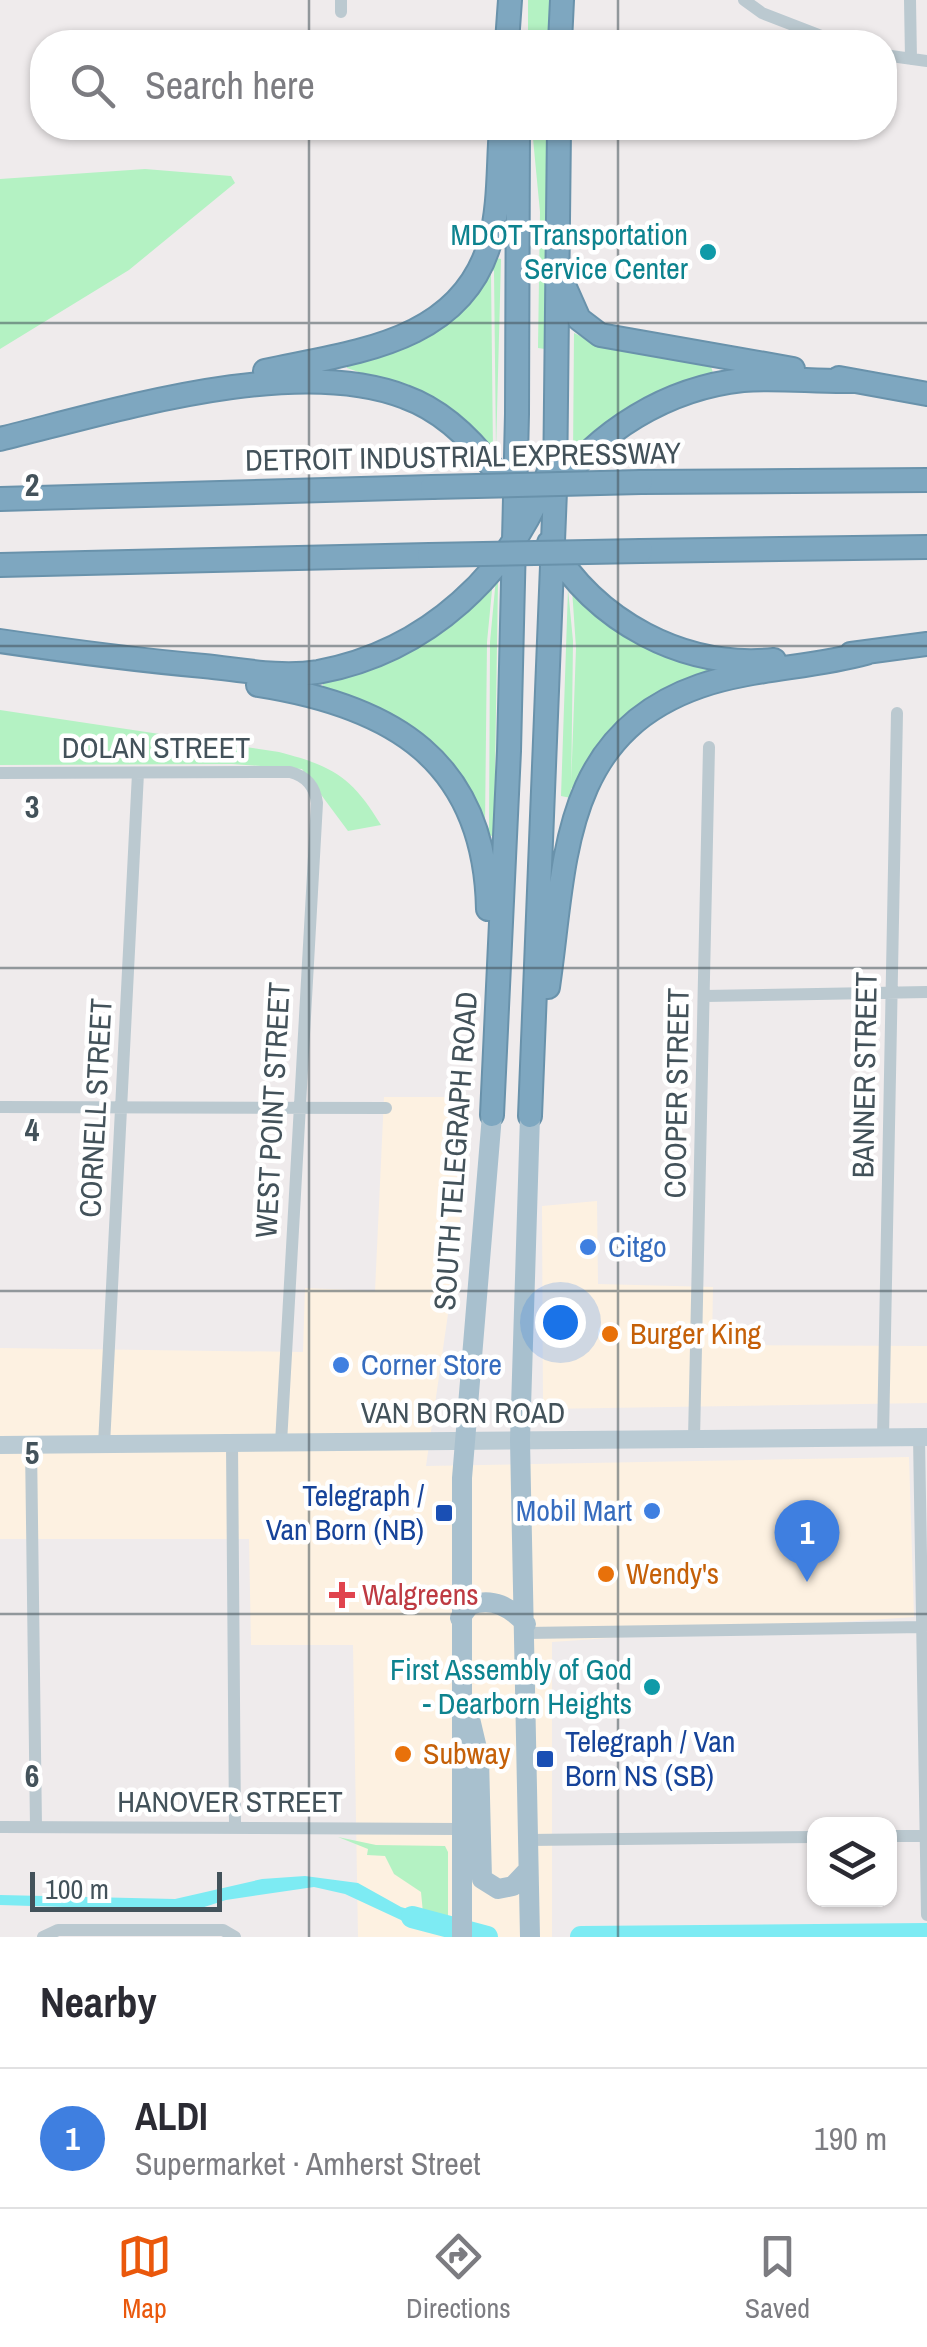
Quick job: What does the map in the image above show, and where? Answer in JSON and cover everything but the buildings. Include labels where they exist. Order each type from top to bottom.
[{"type":"highway","points":[[509,30],[513,0]]},
{"type":"highway","points":[[513,0],[515,30]]},
{"type":"highway","points":[[561,30],[562,0]]},
{"type":"highway","points":[[181,398],[247,375],[398,342],[434,322],[464,293],[491,240],[499,140]]},
{"type":"highway","points":[[518,140],[516,436],[550,598]]},
{"type":"highway","points":[[531,1105],[555,491],[559,140]]},
{"type":"highway","points":[[560,275],[579,319],[600,335],[927,394]]},
{"type":"highway","points":[[0,440],[181,398],[298,380],[332,380],[407,397],[460,430],[513,490],[551,547],[606,608],[656,641],[688,654],[766,661],[927,644]]},
{"type":"highway","points":[[0,641],[162,664],[289,674],[362,660],[404,645],[440,620],[512,548],[598,443],[644,410],[686,393],[745,380],[852,382]]},
{"type":"highway","name":"SOUTH TELEGRAPH ROAD","points":[[492,1104],[509,751],[516,436]]},
{"type":"highway","points":[[511,598],[548,474],[555,436]]},
{"type":"highway","name":"DETROIT INDUSTRIAL EXPRESSWAY","points":[[0,499],[432,486],[927,480]]},
{"type":"highway","points":[[0,565],[927,547]]},
{"type":"highway","points":[[531,1105],[570,824],[586,783],[615,742],[667,700],[702,685],[824,665],[866,653]]},
{"type":"highway","points":[[162,664],[202,676],[318,695],[346,704],[411,738],[457,789],[482,852],[488,887],[492,1104]]},
{"type":"main road","name":"SOUTH TELEGRAPH ROAD","points":[[462,1927],[460,1618],[464,1440],[492,1104]]},
{"type":"main road","points":[[530,1932],[520,1440],[531,1105]]},
{"type":"main road","name":"VAN BORN ROAD","points":[[0,1445],[923,1437]]},
{"type":"main road","points":[[460,1618],[470,1605],[490,1602],[515,1612],[526,1629]]},
{"type":"main road","points":[[460,1673],[479,1757],[480,1872],[489,1885],[498,1889],[513,1886],[528,1870]]},
{"type":"street","points":[[744,0],[762,12],[808,30]]},
{"type":"street","points":[[910,0],[911,59]]},
{"type":"street","points":[[897,57],[927,61]]},
{"type":"street","name":"BANNER STREET","points":[[883,1437],[897,713]]},
{"type":"street","name":"COOPER STREET","points":[[694,1440],[709,747]]},
{"type":"street","name":"DOLAN STREET","points":[[0,773],[290,772],[310,782]]},
{"type":"street","name":"CORNELL STREET","points":[[104,1445],[138,773]]},
{"type":"street","name":"WEST POINT STREET","points":[[281,1443],[317,803],[310,782]]},
{"type":"street","points":[[704,996],[927,992]]},
{"type":"street","points":[[0,1108],[386,1108]]},
{"type":"street","points":[[923,1437],[927,1914]]},
{"type":"street","points":[[232,1444],[235,1826]]},
{"type":"street","points":[[31,1445],[36,1826]]},
{"type":"street","points":[[526,1629],[922,1627]]},
{"type":"street","name":"HANOVER STREET","points":[[0,1827],[460,1830]]},
{"type":"street","points":[[897,1836],[926,1836]]},
{"type":"street","points":[[527,1840],[807,1837]]},
{"type":"street","points":[[44,1936],[58,1930],[224,1930],[235,1936]]},
{"type":"shaded area","points":[[384,1097],[465,1097],[470,1117],[457,1252],[426,1466],[909,1457],[914,1617],[552,1642],[552,1937],[358,1937],[353,1645],[251,1645],[249,1539],[0,1539],[0,1348],[303,1352],[305,1288],[375,1291]]},
{"type":"shaded area","points":[[597,1201],[598,1284],[713,1287],[712,1345],[927,1346],[927,1403],[543,1409],[542,1206]]},
{"type":"green space","points":[[528,0],[551,0],[550,30],[528,30]]},
{"type":"green space","points":[[533,140],[548,140],[545,349],[538,348],[540,212]]},
{"type":"green space","points":[[145,169],[231,176],[235,183],[129,270],[0,349],[0,179]]},
{"type":"green space","points":[[492,257],[501,259],[496,451],[494,271],[487,267]]},
{"type":"green space","points":[[485,271],[491,273],[493,451],[422,394],[347,368],[347,362],[386,352]]},
{"type":"green space","points":[[574,333],[604,348],[710,363],[713,373],[644,399],[573,456]]},
{"type":"green space","points":[[496,578],[494,837],[483,832],[489,828],[490,642]]},
{"type":"green space","points":[[493,580],[487,642],[482,827],[462,786],[324,690],[322,680]]},
{"type":"green space","points":[[568,589],[573,641],[571,798],[561,796]]},
{"type":"green space","points":[[572,589],[710,669],[709,676],[679,687],[575,790],[571,788],[576,648]]},
{"type":"green space","points":[[0,710],[298,757],[350,784],[381,825],[348,831],[302,769],[232,764],[0,765]]},
{"type":"green space","points":[[338,1837],[376,1845],[445,1846],[448,1918],[423,1913],[421,1892],[394,1874],[385,1856],[367,1855],[368,1849]]},
{"type":"water","points":[[305,1876],[358,1883],[401,1907],[441,1919],[441,1933],[416,1927],[345,1894],[314,1887],[226,1900],[192,1911],[0,1905],[0,1895],[175,1899],[262,1879]]},
{"type":"waterway","points":[[412,1917],[487,1937]]},
{"type":"waterway","points":[[581,1937],[927,1934]]},
{"type":"place","name":"MDOT Transportation Service Center","points":[[708,252]]},
{"type":"place","name":"Citgo","points":[[588,1247]]},
{"type":"place","name":"Burger King","points":[[610,1334]]},
{"type":"place","name":"Corner Store","points":[[341,1365]]},
{"type":"place","name":"Mobil Mart","points":[[652,1511]]},
{"type":"place","name":"Telegraph / Van Born (NB)","points":[[444,1513]]},
{"type":"place","name":"Wendy's","points":[[606,1574]]},
{"type":"place","name":"ALDI","points":[[807,1582]]},
{"type":"place","name":"Walgreens","points":[[342,1595]]},
{"type":"place","name":"First Assembly of God - Dearborn Heights","points":[[652,1687]]},
{"type":"place","name":"Subway","points":[[403,1754]]},
{"type":"place","name":"Telegraph / Van Born NS (SB)","points":[[545,1759]]}]
